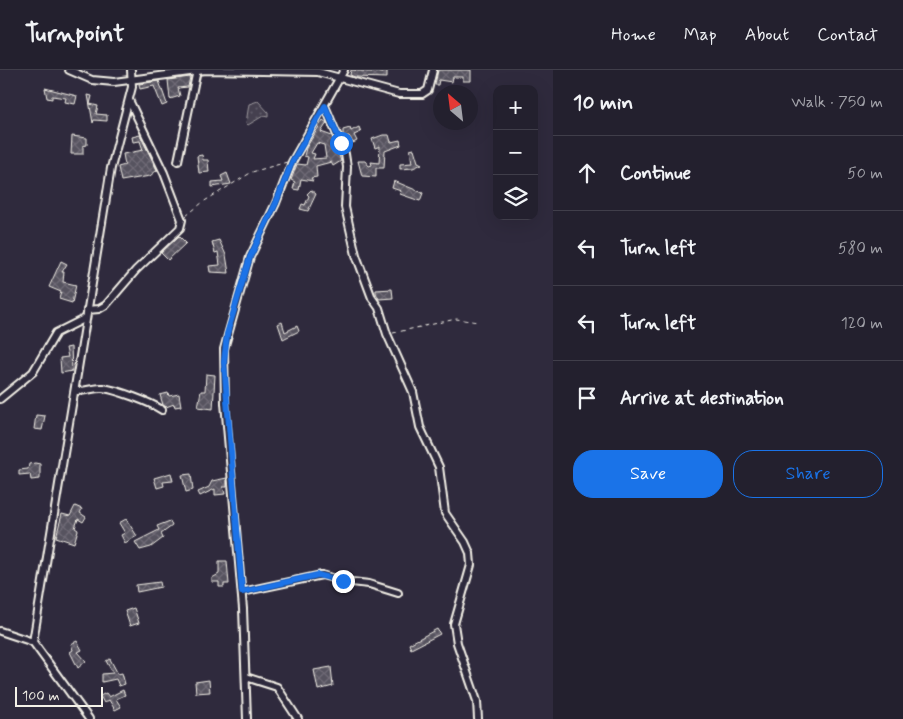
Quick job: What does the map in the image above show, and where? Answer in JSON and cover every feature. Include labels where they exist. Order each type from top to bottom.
[{"type":"street","points":[[68,70],[85,78],[100,82],[133,80],[197,70],[326,72],[388,92],[416,94],[428,90],[433,70]]},
{"type":"street","points":[[33,642],[111,168],[133,80],[131,70]]},
{"type":"street","points":[[178,161],[197,70]]},
{"type":"street","points":[[248,719],[242,592],[225,403],[224,349],[234,307],[250,257],[276,203],[292,162],[344,70]]},
{"type":"street","points":[[0,399],[33,372],[56,333],[106,304],[136,270],[180,228],[182,220],[164,173],[129,100]]},
{"type":"street","points":[[325,106],[345,154],[347,167],[345,207],[353,245],[387,334],[413,392],[420,427],[439,467],[444,513],[465,542],[470,553],[469,577],[454,624],[457,643],[477,701],[478,719]]},
{"type":"street","points":[[75,391],[86,392],[101,388],[145,400],[162,410]]},
{"type":"street","points":[[242,592],[322,575],[348,582],[370,584],[398,593]]},
{"type":"street","points":[[0,632],[33,642],[89,719]]},
{"type":"street","points":[[246,678],[277,687],[298,719]]},
{"type":"path","points":[[182,220],[203,202],[252,172],[284,162],[292,162]]},
{"type":"path","points":[[387,334],[456,319],[478,322]]},
{"type":"shaded area","points":[[258,101],[268,112],[268,117],[263,116],[248,125],[246,123],[249,104]]},
{"type":"building","points":[[351,70],[383,73],[383,71],[387,71],[387,78],[355,77],[350,75]]},
{"type":"building","points":[[438,70],[471,70],[471,81],[463,81],[463,77],[453,77],[452,82],[439,80],[438,85],[435,85]]},
{"type":"building","points":[[190,77],[188,87],[178,88],[180,96],[170,99],[168,80]]},
{"type":"building","points":[[159,81],[167,104],[162,106],[154,86],[140,89],[139,84]]},
{"type":"building","points":[[45,88],[77,96],[75,104],[65,102],[66,98],[52,96],[52,99],[47,98]]},
{"type":"building","points":[[88,95],[92,96],[90,104],[98,106],[96,114],[107,115],[107,121],[94,120],[93,123]]},
{"type":"building","points":[[323,120],[327,123],[321,132],[332,136],[341,161],[333,166],[331,162],[316,166],[317,177],[311,178],[313,181],[301,179],[299,190],[293,189],[295,182],[291,180],[297,164],[306,165],[308,157],[304,156],[306,148]],"holes":[[[317,143],[324,145],[326,158],[313,159],[315,154],[311,153]]]},
{"type":"building","points":[[359,127],[361,132],[354,135],[357,141],[353,143],[349,136],[343,137],[343,130],[350,128],[351,131]]},
{"type":"building","points":[[140,135],[157,170],[150,176],[121,181],[118,167],[125,165],[123,154],[143,150],[140,141],[133,142],[132,137]]},
{"type":"building","points":[[389,135],[391,142],[400,140],[401,145],[385,151],[384,168],[376,168],[376,177],[362,176],[358,161],[365,161],[369,166],[372,165],[371,162],[379,163],[380,146],[375,148],[372,139]]},
{"type":"building","points":[[72,136],[87,138],[87,145],[83,146],[83,154],[71,154]]},
{"type":"building","points":[[414,149],[418,162],[422,164],[413,168],[400,169],[400,164],[412,163],[410,150]]},
{"type":"building","points":[[202,155],[203,160],[208,160],[209,172],[199,173],[197,156]]},
{"type":"building","points":[[227,173],[231,184],[212,187],[212,182],[223,181],[221,176]]},
{"type":"building","points":[[394,181],[423,193],[420,201],[400,194],[401,191],[392,188]]},
{"type":"building","points":[[311,190],[316,194],[308,211],[300,209],[302,204],[305,205],[309,196],[307,194]]},
{"type":"building","points":[[179,236],[186,243],[168,260],[161,253]]},
{"type":"building","points":[[219,240],[226,255],[229,273],[210,272],[209,266],[220,265],[218,252],[215,253],[212,242]]},
{"type":"building","points":[[61,261],[67,264],[62,272],[64,272],[63,282],[76,285],[72,303],[59,299],[61,292],[49,287]]},
{"type":"building","points":[[392,289],[393,298],[379,299],[376,293],[376,290]]},
{"type":"building","points":[[282,322],[285,332],[297,326],[299,331],[283,339],[278,324]]},
{"type":"building","points":[[71,347],[72,371],[61,373],[60,358],[68,357],[66,348]]},
{"type":"building","points":[[206,374],[215,375],[213,409],[198,407],[201,391],[205,391]]},
{"type":"building","points":[[168,393],[169,396],[179,394],[181,406],[175,407],[174,404],[166,407],[163,405],[160,395]]},
{"type":"building","points":[[36,415],[45,416],[42,430],[34,429]]},
{"type":"building","points":[[29,464],[40,464],[40,479],[31,480],[30,474],[19,475],[19,470],[28,469]]},
{"type":"building","points":[[171,473],[173,481],[163,482],[164,486],[157,488],[154,478]]},
{"type":"building","points":[[191,474],[193,490],[186,492],[182,475]]},
{"type":"building","points":[[227,478],[227,487],[223,487],[225,494],[215,495],[215,489],[200,496],[198,492],[209,487],[212,481]]},
{"type":"building","points":[[75,506],[82,509],[80,513],[86,517],[83,522],[78,519],[75,528],[78,530],[74,543],[56,537],[62,514],[70,516]]},
{"type":"building","points":[[126,519],[137,536],[125,543],[121,535],[125,533],[119,523]]},
{"type":"building","points":[[170,521],[172,526],[161,534],[163,538],[151,547],[140,550],[135,542],[159,530],[157,526]]},
{"type":"building","points":[[219,561],[227,561],[229,584],[224,584],[224,587],[219,587],[219,582],[212,582],[212,578],[219,574]]},
{"type":"building","points":[[160,582],[161,587],[137,592],[136,585]]},
{"type":"building","points":[[134,608],[139,623],[130,626],[125,611]]},
{"type":"building","points":[[437,629],[440,634],[411,649],[409,644]]},
{"type":"building","points":[[77,641],[82,650],[78,652],[86,661],[78,668],[70,652],[73,650],[71,644]]},
{"type":"building","points":[[110,659],[118,674],[122,673],[125,684],[119,686],[116,679],[102,682],[102,674],[113,673],[106,661]]},
{"type":"building","points":[[331,667],[333,686],[318,690],[314,670]]},
{"type":"building","points":[[209,680],[210,692],[196,693],[195,682]]},
{"type":"building","points":[[123,690],[125,695],[116,699],[121,707],[115,710],[109,700],[104,703],[100,696],[106,693],[109,697]]},
{"type":"route","points":[[341,143],[325,106],[292,162],[284,186],[250,257],[227,334],[224,362],[225,403],[234,486],[242,592],[318,575],[343,581]]}]
